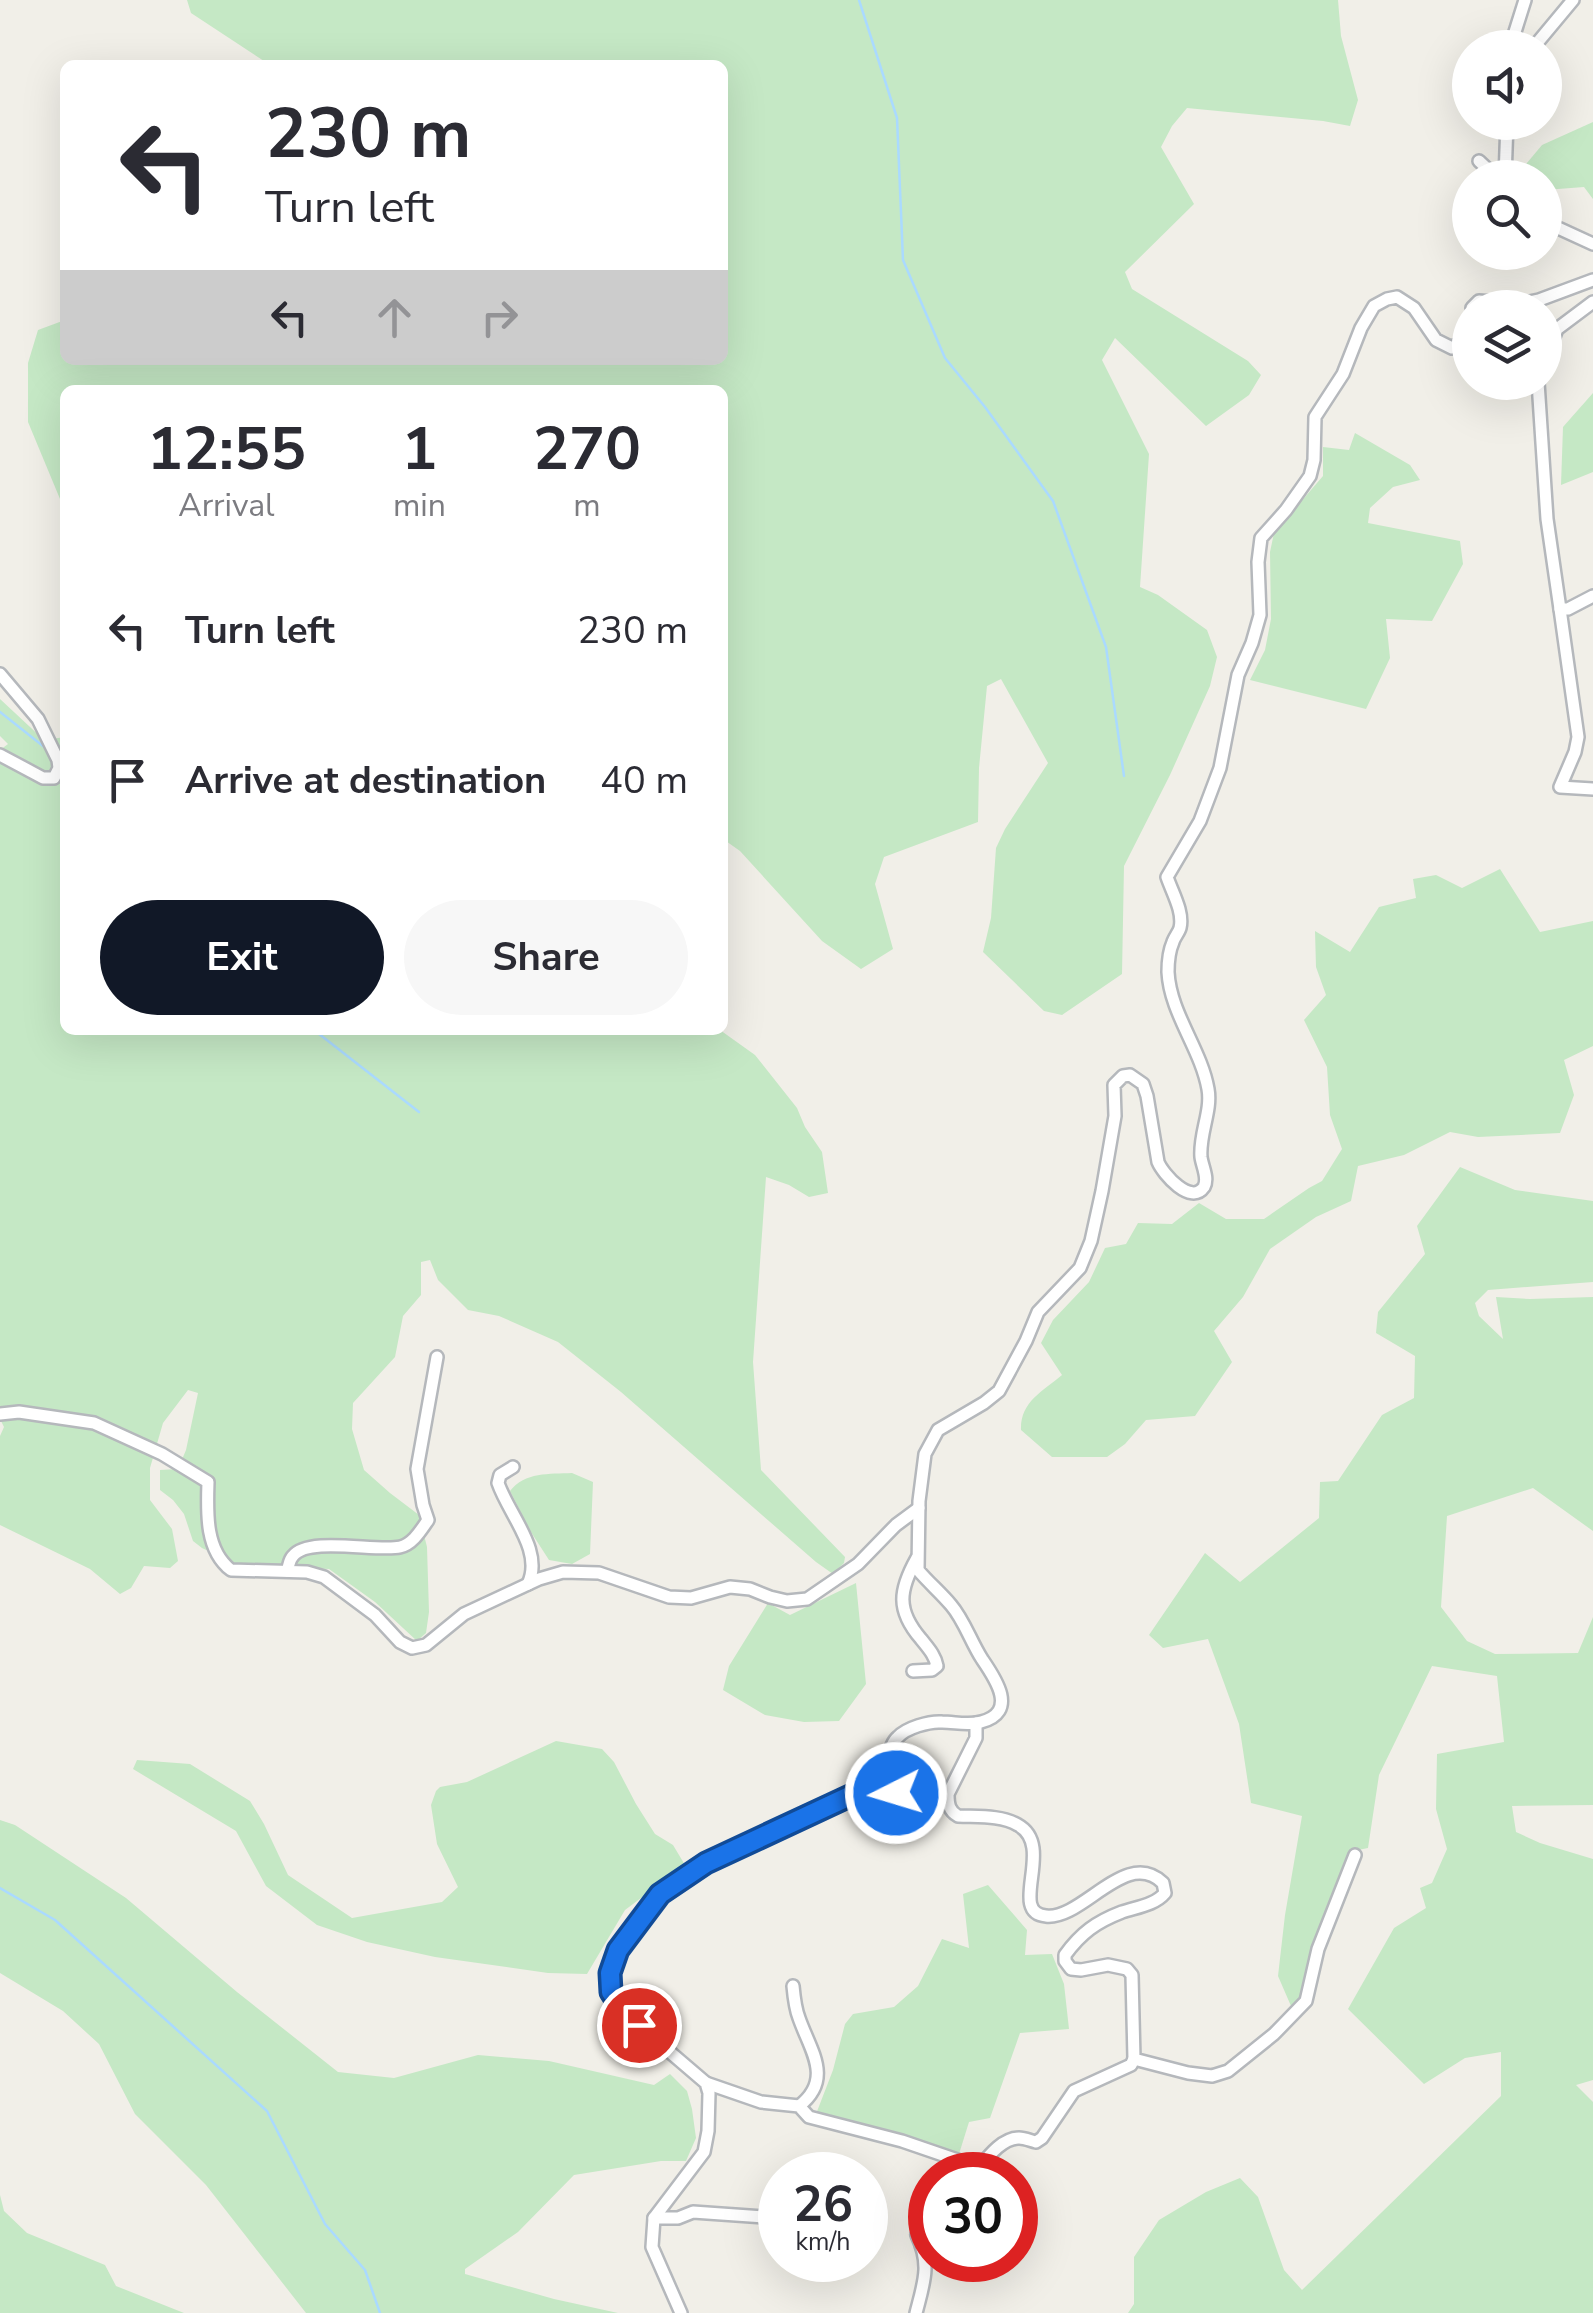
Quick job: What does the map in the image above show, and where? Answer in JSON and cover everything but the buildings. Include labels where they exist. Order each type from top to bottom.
[{"type":"street","points":[[1516,30],[1525,0]]},
{"type":"street","points":[[1547,30],[1573,0]]},
{"type":"street","points":[[1562,230],[1593,244]]},
{"type":"street","points":[[1562,291],[1593,280]]},
{"type":"street","points":[[930,2152],[809,2117],[799,2106],[761,2102],[706,2083],[617,2002],[611,1992],[610,1973],[618,1950],[660,1894],[706,1863],[854,1794],[905,1794],[911,1788],[910,1776],[888,1758],[898,1735],[937,1721],[976,1722],[992,1717],[1001,1705],[1002,1694],[992,1673],[952,1606],[918,1570],[924,1454],[938,1430],[984,1404],[998,1391],[1038,1312],[1080,1268],[1091,1241],[1102,1191],[1115,1116],[1114,1085],[1123,1076],[1130,1074],[1143,1084],[1162,1172],[1189,1193],[1203,1188],[1206,1180],[1201,1146],[1208,1086],[1171,988],[1170,946],[1180,930],[1180,915],[1167,877],[1200,821],[1220,768],[1238,676],[1260,615],[1260,538],[1310,476],[1315,417],[1343,374],[1374,306],[1396,297],[1414,308],[1436,340],[1452,348]]},
{"type":"street","points":[[1562,325],[1593,302]]},
{"type":"street","points":[[1539,400],[1546,519],[1578,738],[1560,787],[1593,789]]},
{"type":"street","points":[[1560,608],[1568,609],[1593,596]]},
{"type":"street","points":[[0,674],[38,719],[59,768],[54,778],[43,778],[0,756]]},
{"type":"street","points":[[287,1571],[292,1556],[302,1550],[326,1546],[403,1546],[428,1520],[417,1469],[437,1357]]},
{"type":"street","points":[[0,1414],[18,1412],[94,1423],[191,1470],[208,1482],[206,1513],[222,1563],[231,1570],[307,1572],[324,1577],[376,1615],[400,1642],[412,1648],[426,1645],[464,1614],[563,1572],[599,1573],[669,1597],[691,1598],[730,1587],[788,1601],[806,1599],[858,1564],[896,1525],[919,1508]]},
{"type":"street","points":[[514,1468],[500,1475],[498,1484],[532,1556],[533,1573],[528,1584]]},
{"type":"street","points":[[913,1671],[937,1666],[904,1613],[903,1588],[917,1558]]},
{"type":"street","points":[[976,1722],[976,1738],[948,1794],[948,1805],[958,1816],[998,1818],[1022,1826],[1032,1842],[1035,1861],[1029,1903],[1034,1912],[1055,1916],[1076,1908],[1104,1886],[1127,1876],[1151,1876],[1163,1883],[1166,1893],[1081,1934],[1064,1955],[1071,1969],[1108,1965],[1127,1968],[1132,1975],[1134,2059],[1130,2066],[1074,2091],[1036,2142],[1019,2138],[993,2152]]},
{"type":"street","points":[[1134,2059],[1188,2074],[1212,2076],[1228,2071],[1274,2034],[1306,2002],[1318,1948],[1355,1854]]},
{"type":"street","points":[[793,1986],[797,2013],[818,2067],[810,2098],[799,2106]]},
{"type":"street","points":[[682,2313],[652,2247],[654,2218],[704,2152],[708,2130],[706,2083]]},
{"type":"street","points":[[654,2218],[678,2218],[693,2212],[758,2216]]},
{"type":"street","points":[[916,2313],[924,2282]]},
{"type":"green space","points":[[187,0],[1338,0],[1341,36],[1358,100],[1350,126],[1187,108],[1161,147],[1194,204],[1125,272],[1132,289],[1248,361],[1261,375],[1249,395],[1206,426],[1115,338],[1102,360],[1149,454],[1140,587],[1207,630],[1217,657],[1210,686],[1124,866],[1122,974],[1062,1015],[1044,1011],[983,952],[991,918],[996,848],[1048,763],[1001,679],[987,686],[978,822],[884,857],[875,884],[893,949],[861,969],[822,941],[728,843],[728,385],[60,385],[60,499],[28,422],[28,363],[38,330],[60,322],[60,365],[728,365],[728,60],[262,60],[191,13]]},
{"type":"green space","points":[[1593,122],[1593,199],[1584,187],[1562,189],[1562,160],[1530,160],[1542,145],[1562,140],[1562,136]]},
{"type":"green space","points":[[1593,393],[1593,472],[1561,485],[1563,427]]},
{"type":"green space","points":[[1355,433],[1410,465],[1420,480],[1393,487],[1370,508],[1368,523],[1460,541],[1463,564],[1432,621],[1386,619],[1390,658],[1366,709],[1250,680],[1265,650],[1271,619],[1270,552],[1274,533],[1323,476],[1323,447],[1349,450]]},
{"type":"green space","points":[[0,699],[44,740],[60,738],[60,1035],[727,1035],[755,1055],[797,1108],[822,1152],[828,1193],[809,1197],[766,1177],[753,1362],[761,1470],[845,1557],[844,1563],[833,1574],[816,1562],[558,1342],[499,1316],[468,1310],[438,1280],[430,1260],[421,1262],[421,1295],[403,1316],[395,1357],[353,1403],[352,1429],[364,1470],[419,1515],[427,1547],[429,1612],[426,1633],[417,1641],[375,1602],[329,1569],[238,1565],[193,1541],[184,1514],[160,1490],[160,1470],[178,1469],[186,1450],[198,1393],[188,1390],[163,1423],[150,1468],[150,1500],[172,1529],[178,1561],[170,1568],[144,1566],[131,1588],[120,1594],[90,1569],[0,1525],[0,1436],[4,1427],[0,1419],[0,750],[8,744],[0,736]]},
{"type":"green space","points":[[1500,869],[1540,932],[1593,921],[1593,1046],[1564,1060],[1574,1095],[1560,1133],[1478,1137],[1450,1132],[1404,1155],[1358,1166],[1351,1201],[1316,1217],[1270,1249],[1243,1297],[1214,1331],[1232,1362],[1195,1416],[1146,1420],[1107,1457],[1052,1457],[1021,1430],[1028,1405],[1062,1375],[1041,1343],[1053,1320],[1089,1282],[1105,1248],[1126,1244],[1138,1223],[1172,1224],[1199,1203],[1226,1219],[1264,1219],[1322,1181],[1342,1149],[1330,1115],[1327,1067],[1304,1020],[1326,995],[1316,967],[1315,931],[1350,952],[1379,907],[1416,898],[1413,879],[1436,875],[1462,888]]},
{"type":"green space","points":[[1460,1167],[1515,1190],[1593,1201],[1593,1282],[1488,1290],[1475,1303],[1479,1316],[1503,1339],[1496,1297],[1593,1297],[1593,1531],[1533,1488],[1447,1516],[1441,1607],[1467,1641],[1495,1654],[1578,1653],[1593,1617],[1593,1805],[1512,1806],[1516,1832],[1593,1859],[1593,2080],[1576,2085],[1593,2102],[1593,2313],[1128,2313],[1134,2304],[1134,2257],[1159,2220],[1206,2192],[1240,2178],[1258,2197],[1284,2270],[1302,2290],[1501,2096],[1501,2052],[1465,2058],[1424,2084],[1348,2009],[1394,1928],[1426,1908],[1420,1888],[1432,1883],[1447,1849],[1436,1809],[1437,1754],[1504,1742],[1497,1676],[1432,1666],[1379,1775],[1368,1848],[1353,1851],[1316,1934],[1302,1998],[1291,2006],[1278,1976],[1302,1816],[1251,1803],[1239,1724],[1208,1639],[1163,1648],[1149,1635],[1205,1553],[1240,1582],[1319,1518],[1320,1482],[1338,1481],[1382,1415],[1414,1398],[1415,1356],[1376,1333],[1378,1312],[1425,1254],[1417,1226]]},
{"type":"green space","points":[[572,1473],[593,1482],[590,1554],[572,1564],[549,1560],[510,1491],[530,1477]]},
{"type":"green space","points":[[856,1583],[866,1684],[839,1721],[804,1722],[765,1715],[723,1690],[729,1666],[768,1603],[790,1615]]},
{"type":"green space","points":[[556,1741],[602,1749],[614,1762],[655,1834],[673,1845],[685,1865],[625,1910],[587,1974],[548,1973],[435,1957],[367,1942],[317,1925],[266,1886],[236,1831],[133,1769],[137,1760],[190,1764],[250,1801],[288,1875],[352,1918],[442,1902],[458,1887],[437,1844],[431,1805],[436,1791],[467,1782]]},
{"type":"green space","points":[[0,1820],[15,1825],[126,1898],[338,2072],[394,2078],[478,2055],[549,2061],[654,2085],[670,2074],[687,2091],[692,2109],[696,2138],[686,2161],[661,2161],[574,2175],[518,2232],[465,2269],[465,2274],[618,2313],[306,2313],[206,2185],[135,2114],[99,2044],[63,2011],[0,1973]]},
{"type":"green space","points":[[988,1885],[1027,1930],[1025,1955],[1052,1954],[1064,1984],[1069,2029],[1020,2033],[990,2118],[969,2122],[960,2152],[816,2114],[845,2024],[853,2014],[894,2007],[918,1986],[942,1939],[969,1948],[963,1894]]},
{"type":"green space","points":[[0,2195],[4,2211],[27,2233],[105,2265],[116,2286],[184,2313],[0,2313]]},
{"type":"waterway","points":[[859,0],[897,118],[903,260],[945,358],[1053,501],[1106,647],[1124,776]]},
{"type":"waterway","points":[[0,712],[48,750]]},
{"type":"waterway","points":[[320,1035],[419,1112]]},
{"type":"waterway","points":[[0,1888],[55,1920],[267,2111],[325,2224],[365,2270],[380,2313]]},
{"type":"route","points":[[639,2025],[624,2012],[611,1992],[610,1973],[618,1950],[660,1894],[706,1863],[854,1794],[896,1793]]}]
